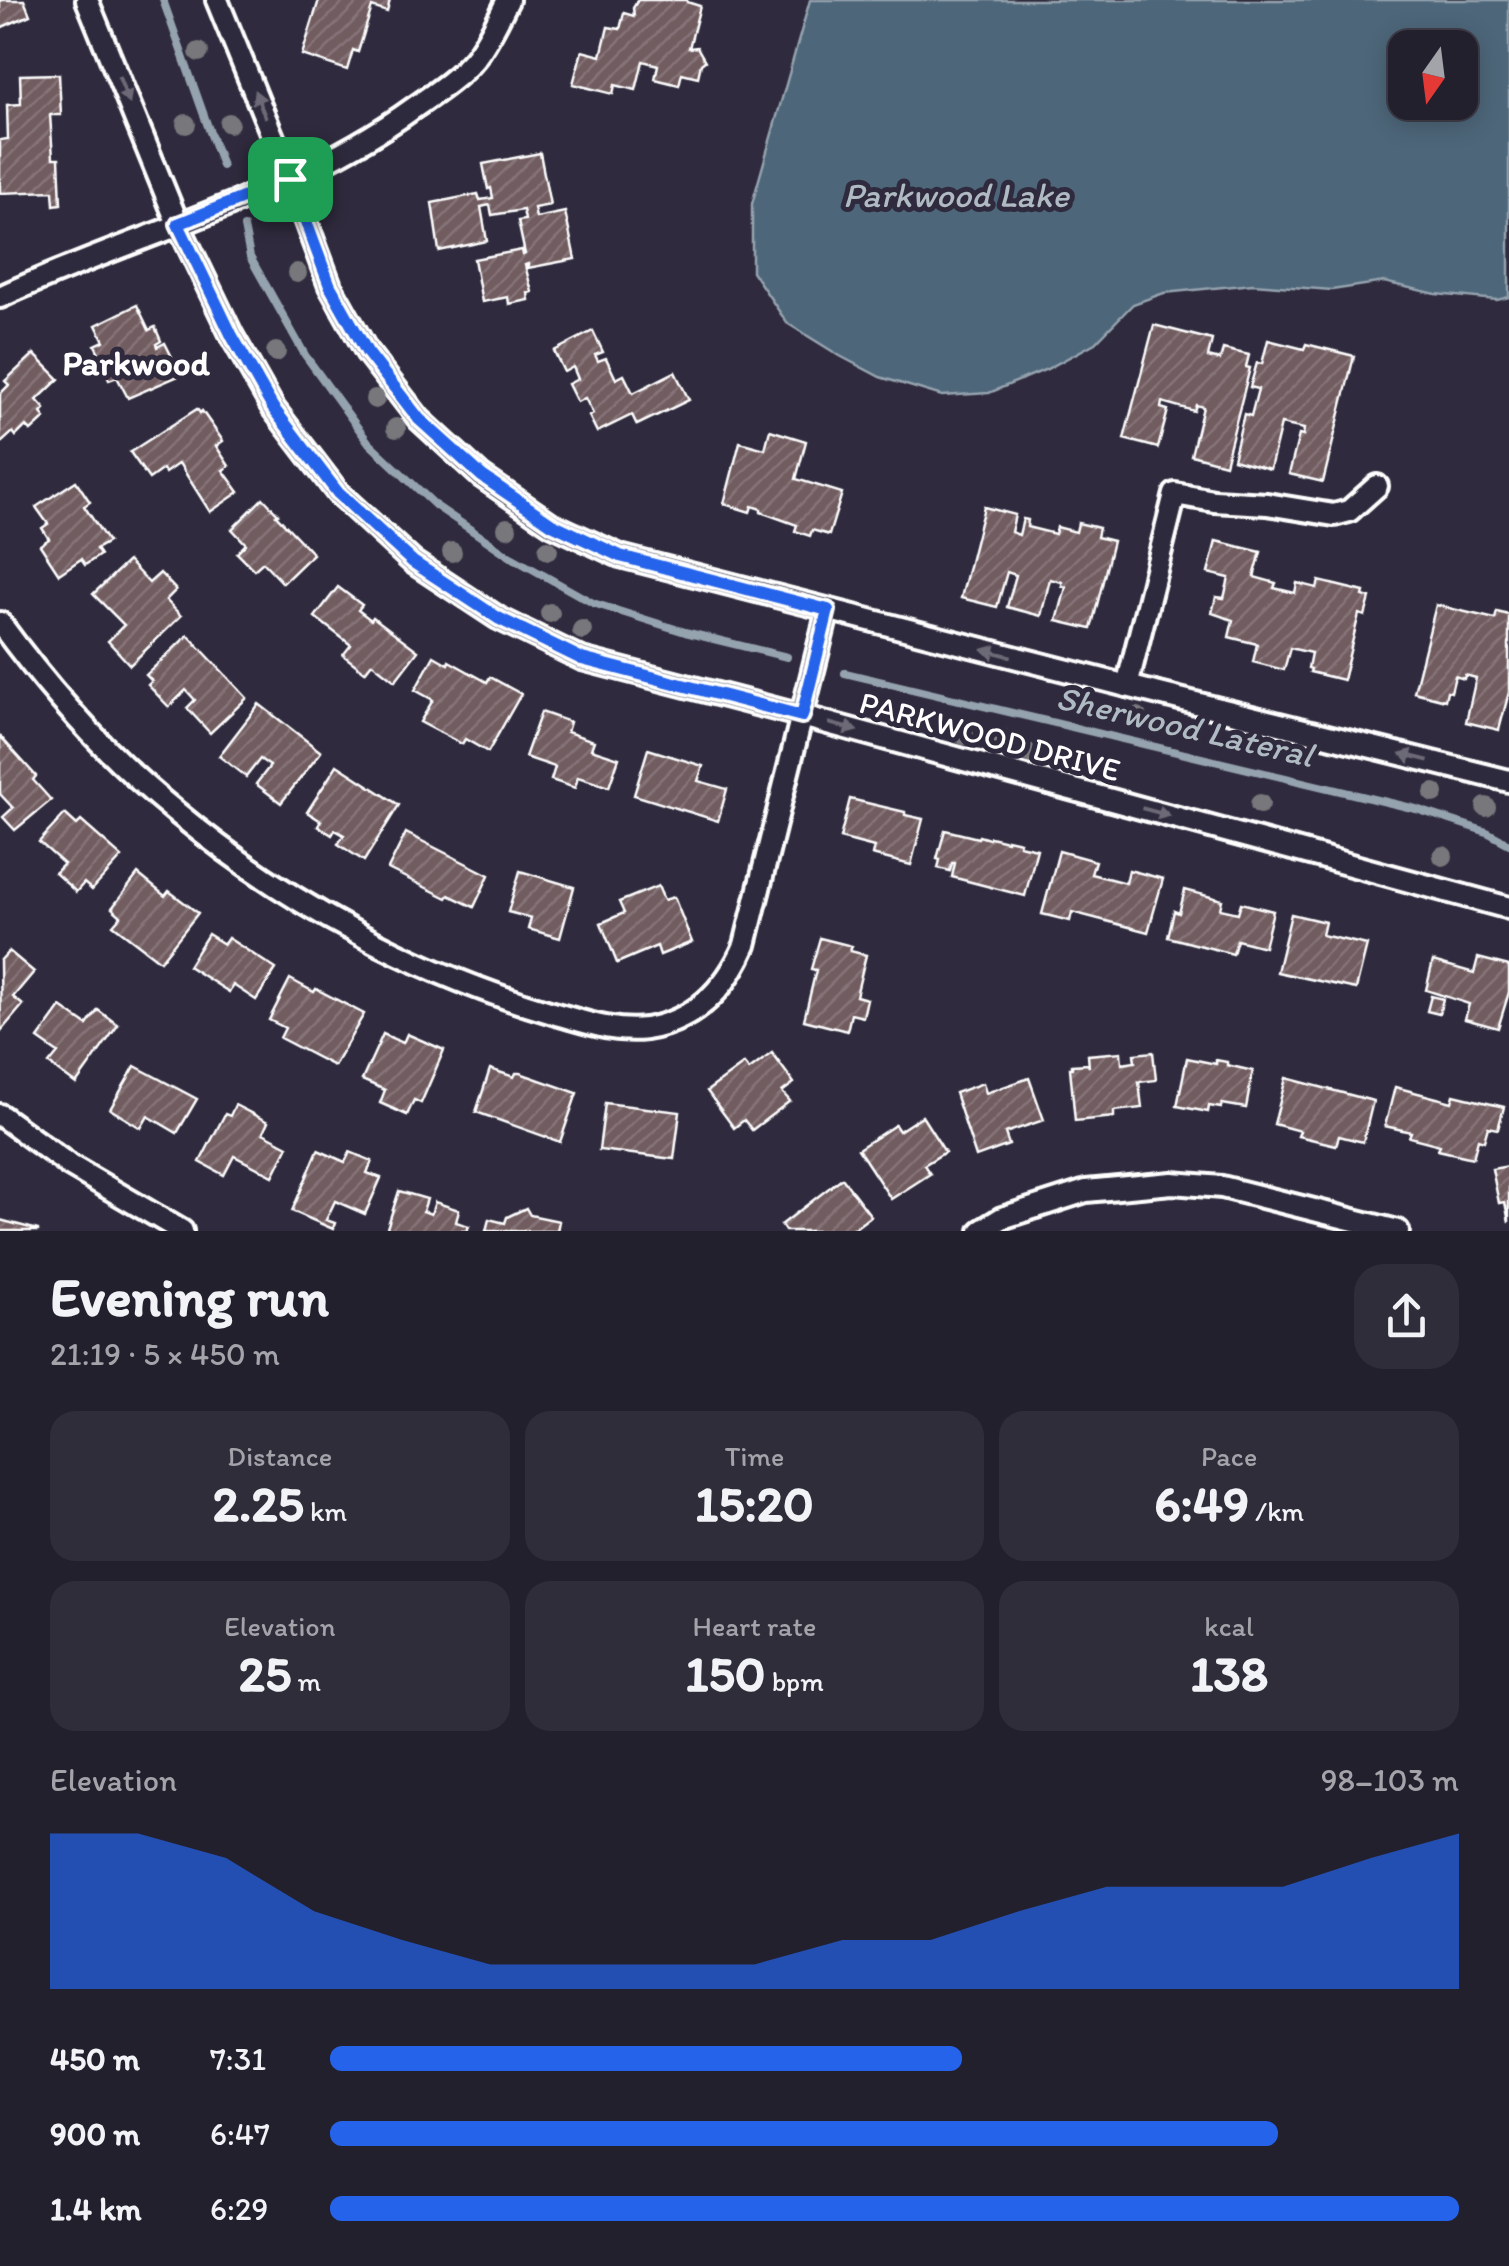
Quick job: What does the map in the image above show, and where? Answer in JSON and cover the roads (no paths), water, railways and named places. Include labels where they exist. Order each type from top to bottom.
[{"type":"street","name":"PARKWOOD DRIVE","points":[[88,0],[178,224],[232,336],[273,408],[338,493],[413,562],[498,618],[582,659],[1509,908]]},
{"type":"street","points":[[217,0],[330,286],[367,352],[419,419],[482,476],[552,524],[620,556],[1509,780]]},
{"type":"street","points":[[0,297],[290,179],[381,132],[474,59],[508,0]]},
{"type":"street","points":[[1127,686],[1174,494],[1334,516],[1349,511],[1376,486]]},
{"type":"street","points":[[0,623],[72,715],[129,772],[178,814],[289,894],[366,939],[431,969],[514,1002],[619,1030],[675,1022],[702,1006],[736,968],[828,610]]},
{"type":"street","points":[[0,1115],[69,1165],[182,1231]]},
{"type":"street","points":[[980,1231],[1002,1218],[1086,1192],[1172,1183],[1222,1187],[1398,1231]]},
{"type":"water","name":"Parkwood Lake","points":[[810,0],[1509,0],[1509,297],[1497,300],[1436,294],[1384,282],[1332,290],[1253,284],[1164,293],[1133,304],[1095,343],[1047,369],[989,393],[942,396],[880,377],[787,323],[752,271],[752,204]]},
{"type":"waterway","name":"Sherwood Lateral","points":[[163,0],[222,166]]},
{"type":"waterway","name":"Sherwood Lateral","points":[[244,227],[250,257],[305,355],[369,443],[436,506],[511,557],[593,603],[685,632],[787,657]]},
{"type":"waterway","name":"Sherwood Lateral","points":[[845,673],[1416,809],[1487,832],[1509,844]]},
{"type":"district","name":"Parkwood","points":[[136,363]]}]
